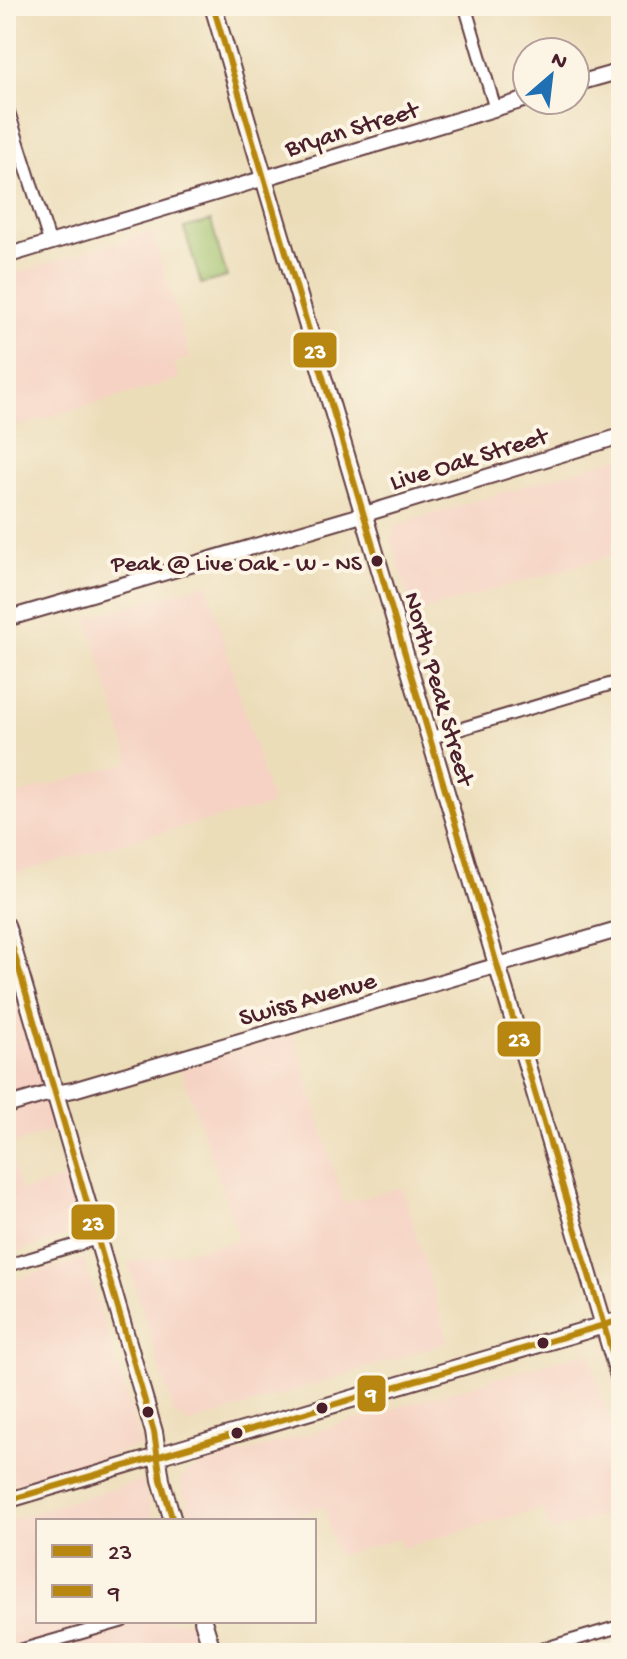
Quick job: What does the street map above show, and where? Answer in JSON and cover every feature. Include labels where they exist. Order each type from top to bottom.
[{"type":"main road","name":"North Peak Street","points":[[213,6],[621,1383]]},
{"type":"main road","points":[[6,925],[154,1432],[161,1480],[172,1519]]},
{"type":"main road","points":[[157,1456],[621,1320]]},
{"type":"main road","points":[[204,1623],[213,1653]]},
{"type":"street","points":[[465,6],[495,108]]},
{"type":"street","points":[[591,79],[621,71]]},
{"type":"street","points":[[6,104],[50,243]]},
{"type":"street","name":"Bryan Street","points":[[6,256],[511,104]]},
{"type":"street","name":"Live Oak Street","points":[[6,619],[621,436]]},
{"type":"street","points":[[430,738],[621,681]]},
{"type":"street","name":"Swiss Avenue","points":[[6,1106],[73,1090],[621,929]]},
{"type":"street","points":[[6,1266],[99,1238]]},
{"type":"street","points":[[6,1501],[157,1456]]},
{"type":"street","points":[[11,1653],[115,1623]]},
{"type":"street","points":[[530,1653],[621,1626]]},
{"type":"shaded area","points":[[152,230],[190,358],[174,363],[179,379],[6,430],[6,281],[20,272]]},
{"type":"shaded area","points":[[621,457],[621,553],[412,614],[391,538],[398,524]]},
{"type":"shaded area","points":[[207,583],[272,805],[11,875],[6,857],[6,798],[130,762],[87,618]]},
{"type":"shaded area","points":[[6,966],[59,1129],[7,1146],[21,1191],[70,1177],[84,1231],[6,1255]]},
{"type":"shaded area","points":[[294,1034],[344,1203],[402,1187],[449,1342],[190,1424],[174,1415],[128,1263],[235,1241],[237,1233],[181,1069]]},
{"type":"shaded area","points":[[84,1259],[142,1446],[6,1487],[6,1282]]},
{"type":"shaded area","points":[[584,1352],[590,1354],[621,1461],[621,1511],[550,1532],[542,1508],[402,1548],[399,1539],[336,1556],[324,1507],[291,1516],[292,1519],[191,1519],[180,1481],[186,1473],[202,1465]]},
{"type":"shaded area","points":[[142,1480],[154,1519],[36,1519],[36,1623],[191,1623],[200,1653],[6,1653],[6,1521]]},
{"type":"green space","points":[[211,221],[227,277],[201,284],[184,228]]},
{"type":"transit line","name":"23","points":[[213,6],[621,1383]]},
{"type":"transit line","name":"23","points":[[6,925],[154,1432],[161,1480],[172,1519]]},
{"type":"transit line","name":"9","points":[[6,1501],[621,1320]]},
{"type":"place","name":"Peak @ Live Oak - W - NS","points":[[377,561]]}]
